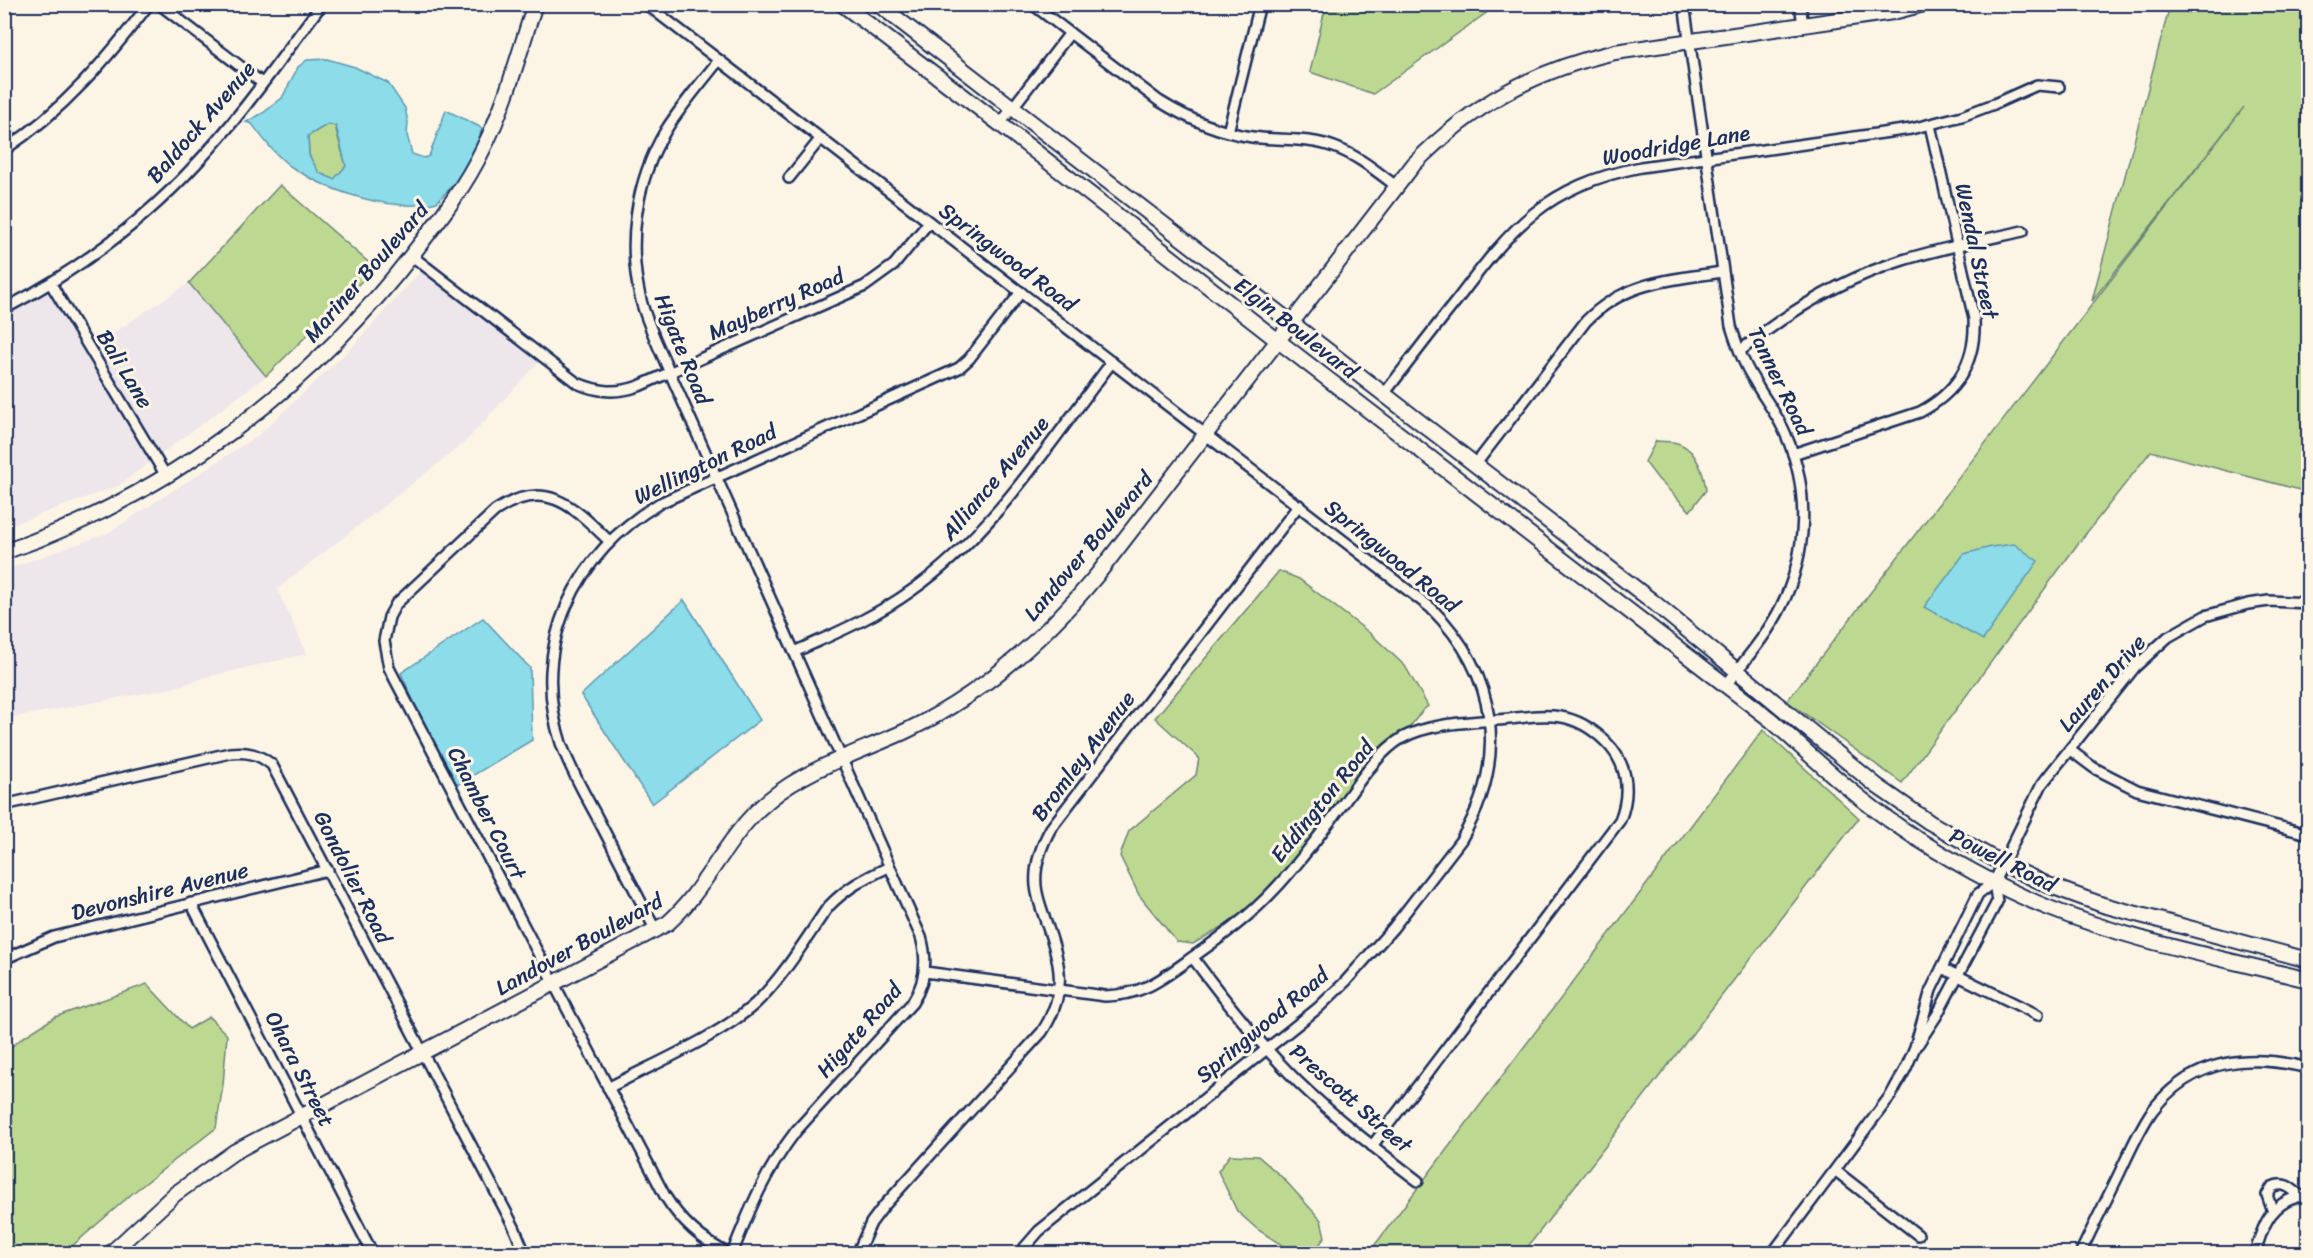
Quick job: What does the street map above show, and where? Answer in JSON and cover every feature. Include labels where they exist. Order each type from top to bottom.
[{"type":"main road","name":"Mariner Boulevard","points":[[4,552],[52,534],[104,510],[166,476],[236,429],[307,370],[372,304],[449,207],[484,149],[509,86],[535,4]]},
{"type":"main road","name":"Elgin Boulevard","points":[[842,4],[1726,685]]},
{"type":"main road","name":"Elgin Boulevard","points":[[878,4],[1384,394],[1737,670]]},
{"type":"main road","name":"Landover Boulevard","points":[[110,1254],[175,1194],[204,1171],[234,1152],[656,931],[680,912],[735,835],[751,817],[788,786],[940,713],[981,686],[1027,650],[1075,602],[1396,186],[1435,142],[1457,124],[1504,92],[1531,78],[1584,59],[1615,52],[1893,12],[1924,4]]},
{"type":"main road","name":"Powell Road","points":[[1737,670],[1877,786],[1929,822],[2002,864],[2048,885],[2103,905],[2308,960]]},
{"type":"main road","name":"Powell Road","points":[[1726,685],[1899,828],[1994,882],[2049,908],[2091,923],[2308,980]]},
{"type":"street","points":[[4,150],[68,99],[115,48],[149,4]]},
{"type":"street","points":[[159,4],[262,83]]},
{"type":"street","name":"Baldock Avenue","points":[[4,309],[51,284],[114,240],[171,191],[225,132],[322,4]]},
{"type":"street","name":"Springwood Road","points":[[646,4],[1431,608],[1461,641],[1479,677],[1490,721],[1491,756],[1481,801],[1461,840],[1371,956],[1318,1008],[1039,1231],[1019,1254]]},
{"type":"street","points":[[1032,4],[1159,101],[1191,119],[1228,132],[1254,137],[1317,142],[1334,147],[1368,165],[1396,186]]},
{"type":"street","points":[[1228,132],[1260,4]]},
{"type":"street","name":"Tanner Road","points":[[1684,4],[1731,326],[1753,380],[1786,434],[1793,453],[1803,501],[1803,524],[1797,566],[1781,607],[1726,685]]},
{"type":"street","points":[[1800,4],[1803,25]]},
{"type":"street","points":[[1000,124],[1070,33]]},
{"type":"street","name":"Higate Road","points":[[718,60],[679,112],[656,149],[647,171],[636,214],[634,238],[638,283],[649,324],[921,937],[926,959],[920,989],[912,1003],[796,1131],[780,1152],[757,1192],[731,1254]]},
{"type":"street","name":"Woodridge Lane","points":[[1384,394],[1497,247],[1531,214],[1560,195],[1598,178],[1641,167],[1930,125],[1994,104],[2037,85],[2059,87]]},
{"type":"street","name":"Wendal Street","points":[[1793,453],[1920,412],[1934,404],[1956,384],[1969,361],[1975,333],[1972,310],[1930,125]]},
{"type":"street","points":[[789,178],[820,138]]},
{"type":"street","name":"Mayberry Road","points":[[411,256],[577,382],[591,389],[614,392],[626,391],[670,373],[865,285],[894,265],[929,222]]},
{"type":"street","points":[[1740,351],[1791,312],[1847,281],[1903,260],[2024,231]]},
{"type":"street","points":[[1475,465],[1586,321],[1598,309],[1626,291],[1641,285],[1722,272]]},
{"type":"street","name":"Bali Lane","points":[[51,284],[166,476]]},
{"type":"street","name":"Wellington Road","points":[[656,931],[569,764],[561,742],[552,696],[554,651],[565,609],[587,568],[609,541],[650,509],[950,374],[969,359],[1021,292]]},
{"type":"street","name":"Alliance Avenue","points":[[794,652],[887,607],[919,586],[958,554],[1002,506],[1112,362]]},
{"type":"street","name":"Chamber Court","points":[[609,541],[577,510],[567,504],[543,496],[519,498],[495,511],[405,594],[389,616],[385,655],[389,668],[673,1210],[698,1235],[731,1254]]},
{"type":"street","name":"Bromley Avenue","points":[[856,1254],[871,1223],[883,1207],[1041,1032],[1055,1007],[1059,990],[1059,962],[1036,885],[1038,857],[1043,842],[1058,819],[1299,505]]},
{"type":"street","name":"Lauren Drive","points":[[1994,882],[2042,784],[2151,651],[2186,626],[2221,611],[2248,604],[2269,602],[2308,603]]},
{"type":"street","name":"Eddington Road","points":[[925,972],[1105,996],[1134,992],[1149,987],[1225,934],[1274,891],[1382,754],[1391,746],[1416,732],[1430,728],[1547,714],[1566,717],[1583,724],[1604,740],[1619,759],[1627,782],[1625,807],[1613,831],[1372,1146]]},
{"type":"street","points":[[2070,750],[2103,774],[2137,790],[2308,834]]},
{"type":"street","name":"Gondolier Road","points":[[4,805],[230,753],[249,752],[265,759],[278,772],[514,1227],[525,1254]]},
{"type":"street","points":[[608,1088],[721,1029],[739,1017],[771,987],[838,895],[863,879],[889,867]]},
{"type":"street","name":"Devonshire Avenue","points":[[4,959],[54,937],[328,870]]},
{"type":"street","points":[[1772,1254],[1891,1095],[1915,1047],[1926,1003],[1942,968],[1978,894],[1994,882],[1997,902],[1959,976],[1926,1034],[1915,1047]]},
{"type":"street","name":"Ohara Street","points":[[191,903],[373,1254]]},
{"type":"street","points":[[2205,954],[2211,934]]},
{"type":"street","name":"Prescott Street","points":[[1193,958],[1221,996],[1266,1049],[1328,1110],[1418,1181]]},
{"type":"street","points":[[1942,968],[2038,1015]]},
{"type":"street","points":[[2080,1254],[2143,1125],[2153,1110],[2180,1084],[2213,1067],[2247,1060],[2282,1061],[2308,1068]]},
{"type":"street","points":[[1836,1171],[1918,1235]]},
{"type":"street","points":[[2273,1212],[2267,1195],[2272,1187],[2287,1185],[2304,1196]]},
{"type":"street","points":[[2255,1254],[2260,1231],[2273,1212],[2284,1202],[2304,1196]]},
{"type":"shaded area","points":[[431,260],[475,300],[549,351],[463,444],[277,589],[307,654],[210,676],[172,688],[5,719],[5,570],[108,533],[260,434],[350,349]]},
{"type":"shaded area","points":[[189,283],[266,376],[118,486],[5,527],[5,311],[54,286],[89,349]]},
{"type":"green space","points":[[1326,4],[1509,5],[1492,9],[1373,94],[1310,72]]},
{"type":"green space","points":[[2170,5],[2308,5],[2308,492],[2151,451],[2077,545],[1902,783],[1787,701],[2244,107],[2092,301]]},
{"type":"green space","points":[[328,124],[335,126],[346,166],[334,180],[319,173],[309,155],[308,136]]},
{"type":"green space","points":[[280,185],[375,268],[266,376],[189,283]]},
{"type":"green space","points":[[1656,441],[1671,442],[1686,447],[1699,464],[1706,490],[1690,511],[1658,479],[1645,462]]},
{"type":"green space","points":[[1279,571],[1299,579],[1371,634],[1405,666],[1428,706],[1377,770],[1293,864],[1239,917],[1193,944],[1177,942],[1139,895],[1120,856],[1129,831],[1196,775],[1199,758],[1155,718]]},
{"type":"green space","points":[[1763,730],[1859,818],[1523,1253],[1368,1254]]},
{"type":"green space","points":[[147,984],[189,1029],[209,1017],[227,1035],[223,1085],[216,1128],[134,1192],[64,1253],[5,1253],[5,1052],[55,1017]]},
{"type":"green space","points":[[1230,1155],[1258,1156],[1283,1178],[1321,1220],[1325,1237],[1313,1253],[1291,1251],[1257,1229],[1237,1211],[1218,1171]]},
{"type":"water","points":[[327,59],[355,67],[388,83],[405,108],[408,122],[407,135],[412,154],[424,158],[429,156],[446,110],[482,128],[475,151],[466,169],[437,202],[402,205],[364,199],[346,193],[289,166],[252,124],[246,122],[263,113],[282,98],[298,67],[307,60]],"holes":[[[328,124],[336,126],[346,166],[334,179],[319,173],[309,155],[308,136]]]},
{"type":"water","points":[[2014,544],[2038,561],[1983,640],[1924,607],[1964,554]]},
{"type":"water","points":[[684,600],[760,720],[652,804],[581,695]]},
{"type":"water","points":[[483,618],[530,668],[532,740],[452,788],[401,673]]}]
